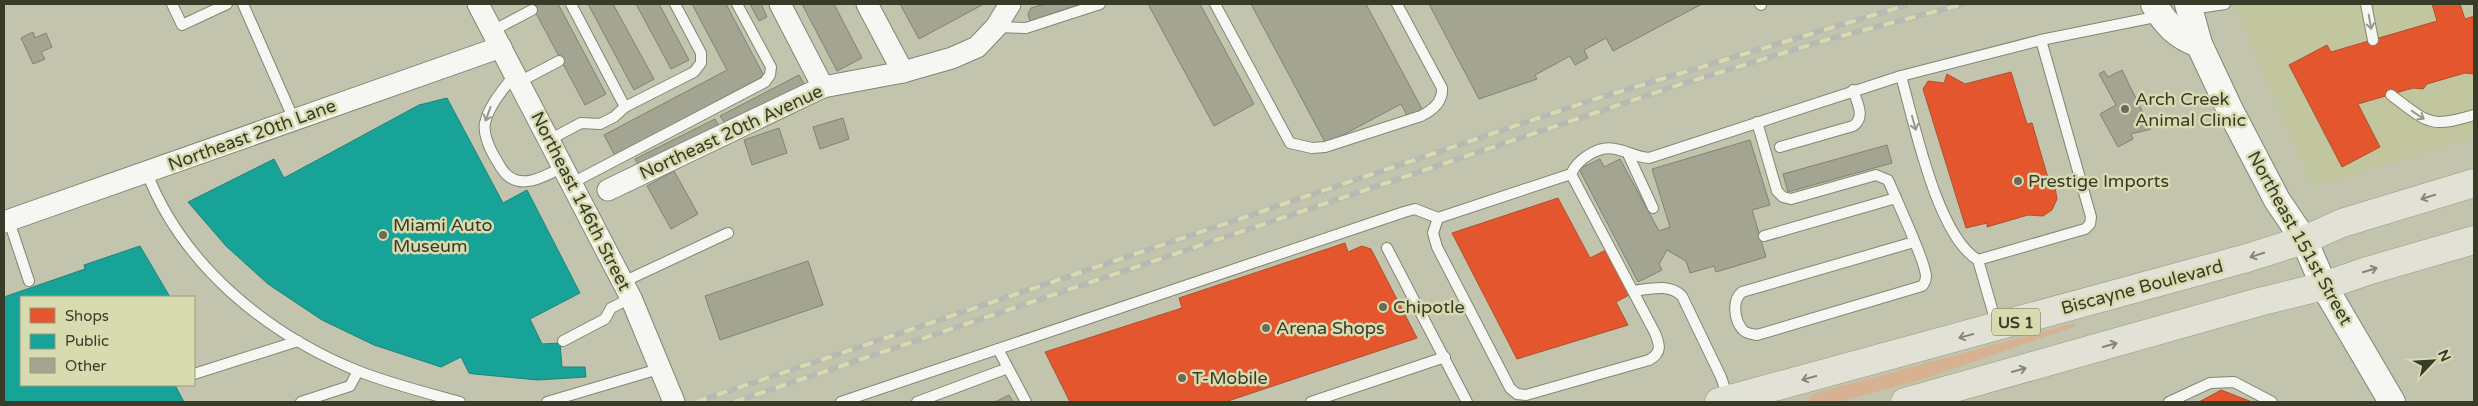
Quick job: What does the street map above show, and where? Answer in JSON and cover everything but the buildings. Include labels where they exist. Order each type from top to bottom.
[{"type":"main road","name":"Biscayne Boulevard","points":[[1725,401],[2247,258],[2304,240],[2342,223],[2474,183]]},
{"type":"main road","points":[[1905,402],[1967,390],[2260,302],[2324,286],[2367,271],[2474,240]]},
{"type":"street","name":"Northeast 146th Street","points":[[478,4],[627,290],[662,368],[674,402]]},
{"type":"street","points":[[780,4],[823,87]]},
{"type":"street","points":[[867,4],[903,72]]},
{"type":"street","name":"Northeast 20th Avenue","points":[[608,190],[823,87],[903,72],[952,58],[976,47],[996,27],[1010,4]]},
{"type":"street","name":"Northeast 151st Street","points":[[2190,7],[2200,44],[2277,200],[2304,240],[2324,286],[2392,402]]},
{"type":"street","points":[[2157,10],[2183,39],[2200,44]]},
{"type":"street","name":"Northeast 20th Lane","points":[[6,221],[294,120],[496,39]]},
{"type":"lane","points":[[172,4],[182,25],[227,4]]},
{"type":"lane","points":[[243,4],[294,120]]},
{"type":"lane","points":[[571,4],[625,107]]},
{"type":"lane","points":[[549,140],[581,123],[600,124],[614,117],[625,107],[694,72],[701,63],[701,53],[675,4]]},
{"type":"lane","points":[[560,61],[517,78],[491,106],[484,131],[492,151],[506,175],[517,181],[568,175],[765,82],[770,75],[771,67],[737,4]]},
{"type":"lane","points":[[996,27],[1026,28],[1100,4]]},
{"type":"lane","points":[[1215,4],[1290,143],[1312,148],[1325,147],[1421,116],[1430,112],[1440,101],[1443,95],[1442,88],[1397,4]]},
{"type":"lane","points":[[2190,7],[2225,4]]},
{"type":"lane","points":[[2366,4],[2373,40]]},
{"type":"lane","points":[[496,39],[532,10]]},
{"type":"lane","points":[[841,402],[1404,212],[1415,210],[1438,218],[1571,174],[1575,165],[1582,159],[1607,148],[1649,158],[1853,90],[1901,76],[2157,10]]},
{"type":"lane","points":[[1978,260],[2084,229],[2090,224],[2092,217],[2041,40]]},
{"type":"lane","points":[[1901,76],[1938,204],[1962,248],[1978,260],[1997,327]]},
{"type":"lane","points":[[1780,147],[1853,126],[1858,122],[1861,115],[1853,90]]},
{"type":"lane","points":[[2391,95],[2421,118],[2439,124],[2474,115]]},
{"type":"lane","points":[[1757,122],[1777,191],[1783,197],[1791,199],[1876,175],[1888,180],[1914,242],[1926,274],[1926,282],[1922,286],[1757,335],[1741,329],[1734,304],[1736,297],[1742,292],[1914,242]]},
{"type":"lane","points":[[1628,154],[1653,208]]},
{"type":"lane","points":[[147,173],[157,200],[172,223],[214,277],[242,302],[298,341],[358,371],[447,401],[460,402]]},
{"type":"lane","points":[[1438,218],[1434,233],[1437,247],[1510,388],[1517,394],[1526,396],[1656,356],[1659,350],[1657,338],[1571,174]]},
{"type":"lane","points":[[1764,236],[1896,198]]},
{"type":"lane","points":[[6,221],[29,281]]},
{"type":"lane","points":[[563,341],[605,320],[611,308],[627,290],[728,233]]},
{"type":"lane","points":[[1387,248],[1445,356],[1467,402]]},
{"type":"lane","points":[[1633,291],[1668,288],[1676,290],[1682,296],[1721,377],[1725,401]]},
{"type":"lane","points":[[195,374],[298,341]]},
{"type":"lane","points":[[998,349],[1026,402]]},
{"type":"lane","points":[[1311,402],[1445,356]]},
{"type":"lane","points":[[547,402],[662,368]]},
{"type":"lane","points":[[917,402],[1008,368]]},
{"type":"lane","points":[[301,402],[350,386],[358,371]]},
{"type":"lane","points":[[2169,402],[2210,383],[2234,382],[2272,402]]},
{"type":"shaded area","points":[[2233,4],[2474,4],[2474,139],[2312,187]]},
{"type":"shaded area","points":[[2075,323],[2076,326],[1921,380],[1838,402],[1808,402],[1812,394]]},
{"type":"railway","points":[[696,402],[1592,100],[1910,4]]},
{"type":"railway","points":[[734,402],[1672,87],[1826,40],[1964,4]]},
{"type":"place","name":"Arch Creek Animal Clinic","points":[[2125,109]]},
{"type":"place","name":"Prestige Imports","points":[[2018,181]]},
{"type":"place","name":"Miami Auto Museum","points":[[383,235]]},
{"type":"place","name":"Chipotle","points":[[1383,307]]},
{"type":"place","name":"Arena Shops","points":[[1266,328]]},
{"type":"place","name":"T-Mobile","points":[[1182,378]]}]
